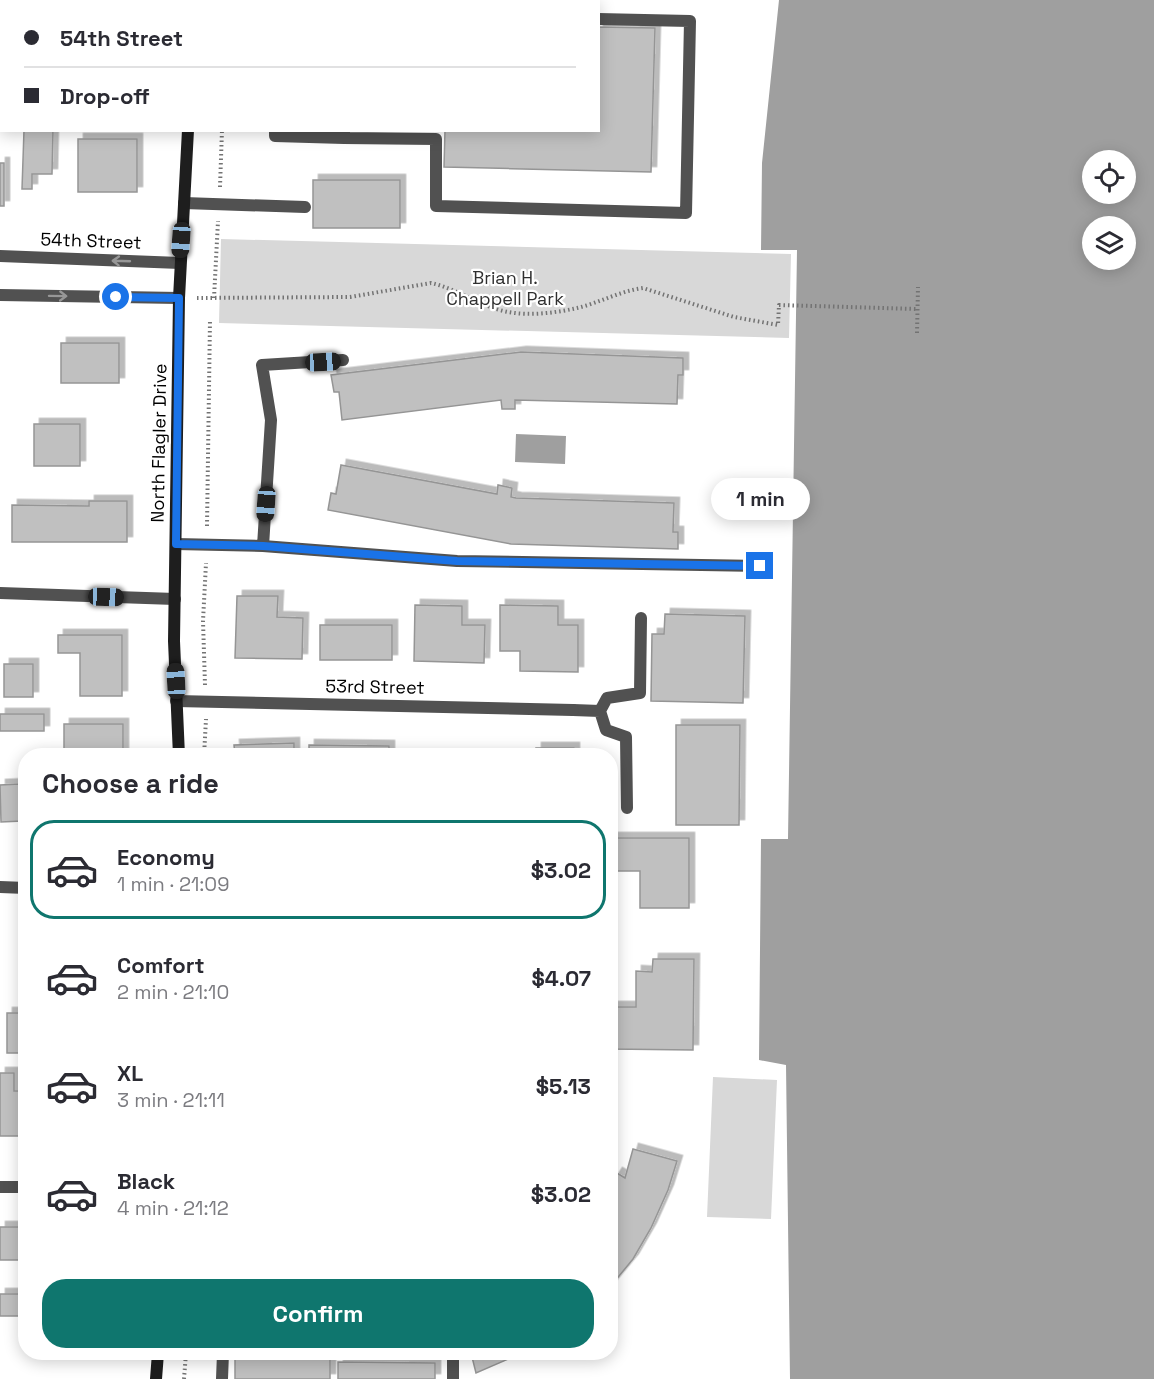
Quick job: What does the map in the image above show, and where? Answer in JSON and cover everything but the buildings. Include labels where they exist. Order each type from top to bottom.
[{"type":"street","points":[[275,132],[275,136],[415,135],[436,139],[436,206],[686,213],[690,21],[600,19]]},
{"type":"street","name":"North Flagler Drive","points":[[179,748],[174,641],[179,298],[189,132]]},
{"type":"street","points":[[184,203],[305,207]]},
{"type":"street","name":"54th Street","points":[[0,256],[180,263]]},
{"type":"street","points":[[0,295],[179,298]]},
{"type":"street","points":[[263,546],[271,420],[262,365],[343,360]]},
{"type":"street","points":[[176,544],[263,546],[457,561],[760,566]]},
{"type":"street","points":[[0,593],[175,600]]},
{"type":"street","points":[[627,808],[626,737],[606,730],[600,711],[608,698],[640,693],[641,618]]},
{"type":"street","name":"53rd Street","points":[[176,701],[600,711]]},
{"type":"street","points":[[0,887],[18,888]]},
{"type":"street","points":[[0,1186],[18,1187]]},
{"type":"street","points":[[156,1379],[157,1360]]},
{"type":"street","points":[[222,1379],[223,1360]]},
{"type":"street","points":[[453,1360],[453,1379]]},
{"type":"path","points":[[214,298],[216,241]]},
{"type":"path","points":[[179,298],[350,297],[431,283],[442,285],[493,308],[530,314],[577,308],[631,289],[643,288],[734,317],[778,325],[779,305],[917,309]]},
{"type":"path","points":[[917,333],[918,287]]},
{"type":"path","points":[[203,621],[207,545],[210,320]]},
{"type":"path","points":[[184,1379],[185,1360]]},
{"type":"green space","name":"Brian H. Chappell Park","points":[[221,239],[791,254],[789,338],[219,323]]},
{"type":"green space","points":[[713,1077],[777,1080],[771,1219],[707,1217]]},
{"type":"shaded area","points":[[779,0],[1154,0],[1154,1379],[790,1379],[786,1065],[759,1060],[761,839],[788,839],[797,250],[761,250],[762,163]]},
{"type":"shaded area","points":[[516,434],[566,436],[565,464],[515,462]]},
{"type":"route","points":[[116,297],[179,298],[176,544],[263,546],[457,561],[760,566]]}]
